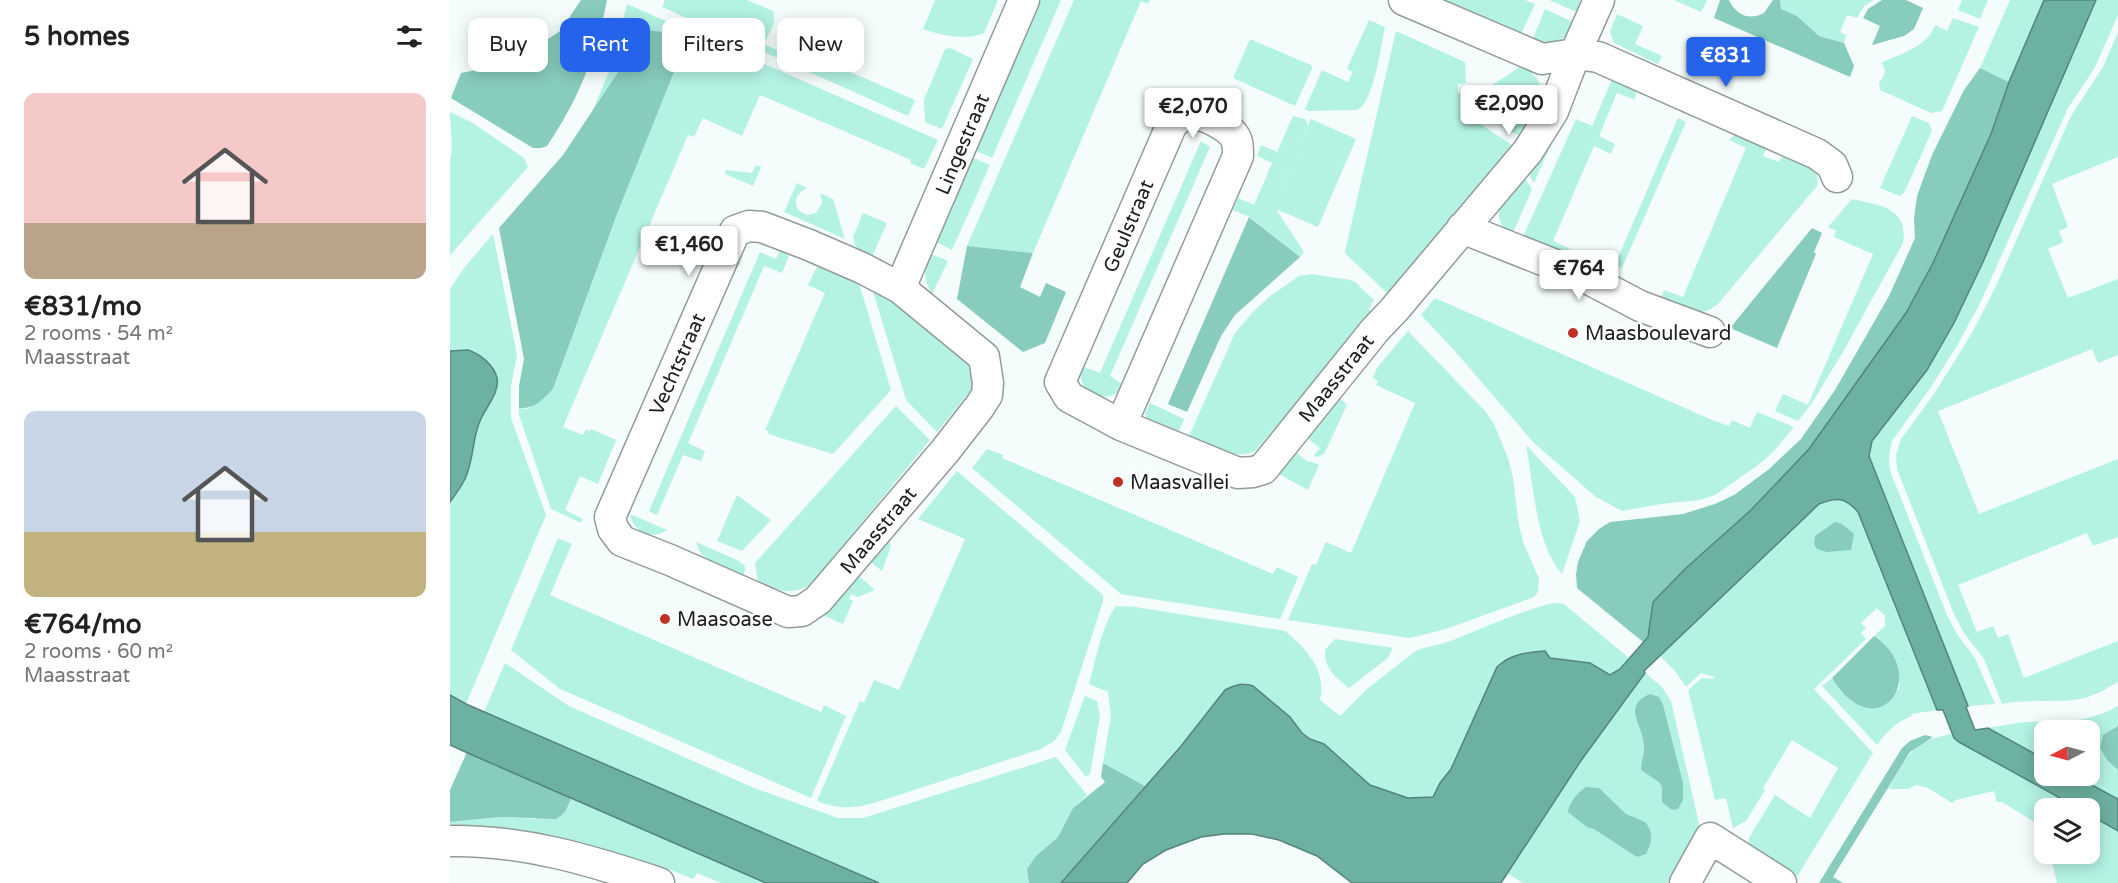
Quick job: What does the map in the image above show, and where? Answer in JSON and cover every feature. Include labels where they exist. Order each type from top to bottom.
[{"type":"street","name":"Lingestraat","points":[[900,288],[1024,0]]},
{"type":"street","points":[[1404,0],[1542,59],[1575,54],[1598,57],[1817,154],[1832,165],[1837,177]]},
{"type":"street","name":"Maasstraat","points":[[1121,425],[1238,473],[1263,469],[1375,330],[1528,151],[1553,111],[1599,0]]},
{"type":"street","name":"Geulstraat","points":[[1192,113],[1232,131],[1237,142],[1238,156],[1121,425],[1069,397],[1060,382],[1172,124],[1180,117],[1192,113]]},
{"type":"street","name":"Vechtstraat","points":[[613,529],[610,517],[735,231],[749,226],[762,227],[862,268],[900,288]]},
{"type":"street","points":[[1462,228],[1583,276],[1640,306],[1710,332]]},
{"type":"street","name":"Maasstraat","points":[[613,529],[622,541],[788,612],[802,610],[818,600],[945,451],[987,395],[987,371],[984,357],[900,288]]},
{"type":"street","points":[[1685,883],[1710,838],[1781,883]]},
{"type":"street","points":[[450,842],[482,841],[507,844],[584,871],[659,883]]},
{"type":"shaded area","points":[[581,0],[607,0],[602,18],[569,18]]},
{"type":"shaded area","points":[[665,0],[747,0],[773,11],[774,20],[765,42],[765,18],[687,18],[662,7]]},
{"type":"shaded area","points":[[935,0],[998,0],[984,33],[962,37],[923,29]]},
{"type":"shaded area","points":[[1039,0],[1061,0],[992,158],[974,150]]},
{"type":"shaded area","points":[[1074,0],[1150,0],[1148,4],[1141,1],[1033,253],[967,246]]},
{"type":"shaded area","points":[[1436,0],[1525,0],[1535,4],[1520,36]]},
{"type":"shaded area","points":[[1549,0],[1580,0],[1582,6],[1579,13]]},
{"type":"shaded area","points":[[1674,0],[1707,0],[1701,12]]},
{"type":"shaded area","points":[[1720,0],[1729,0],[1739,13],[1753,16],[1764,13],[1773,0],[1780,0],[1781,9],[1797,16],[1819,36],[1844,43],[1854,66],[1850,77],[1714,18]]},
{"type":"shaded area","points":[[1780,0],[1874,0],[1864,6],[1857,18],[1847,15],[1840,32],[1846,35],[1844,43],[1819,36],[1797,16],[1781,9]]},
{"type":"shaded area","points":[[1882,0],[1906,0],[1923,8],[1914,29],[1904,36],[1872,45],[1880,26],[1863,18],[1868,9]]},
{"type":"shaded area","points":[[1962,0],[1988,0],[1980,19],[1958,10]]},
{"type":"shaded area","points":[[2010,0],[2044,0],[2009,82],[1980,68]]},
{"type":"shaded area","points":[[2044,0],[2096,0],[1983,262],[1954,323],[1927,370],[1872,441],[1869,456],[1968,706],[1966,707],[1975,730],[1988,728],[2034,753],[2034,784],[1954,738],[1943,710],[1937,710],[1858,512],[1845,501],[1831,500],[1819,504],[1644,671],[1645,673],[1580,762],[1501,883],[1352,883],[1317,856],[1279,840],[1252,834],[1224,834],[1201,837],[1166,850],[1143,864],[1127,883],[1061,883],[1181,746],[1225,690],[1232,687],[1242,684],[1253,686],[1290,717],[1302,733],[1324,744],[1370,785],[1408,798],[1433,797],[1451,769],[1497,667],[1502,663],[1520,654],[1545,651],[1550,658],[1590,663],[1610,675],[1620,669],[1648,637],[1653,602],[1685,569],[1751,510],[1809,449],[1906,313],[1933,263],[1991,134],[2009,82]]},
{"type":"shaded area","points":[[2096,0],[2118,0],[2118,15],[2094,69],[2068,108],[1980,303],[1958,344],[1931,387],[1892,441],[1890,449],[1891,473],[1947,615],[1957,634],[1975,658],[1995,704],[1968,706],[1869,456],[1872,441],[1927,370],[1954,323],[1983,262]]},
{"type":"shaded area","points":[[627,4],[662,19],[662,41],[650,33],[650,18],[624,18]]},
{"type":"shaded area","points":[[1545,9],[1575,23],[1567,35],[1552,43],[1532,41]]},
{"type":"shaded area","points":[[1617,14],[1643,26],[1635,44],[1662,56],[1658,64],[1614,43],[1610,32]]},
{"type":"shaded area","points":[[1953,18],[1979,27],[1942,111],[1931,113],[1880,90],[1879,82],[1885,71],[1881,63],[1920,44],[1931,33],[1935,25],[1947,31]]},
{"type":"shaded area","points":[[1369,20],[1385,27],[1372,85],[1363,105],[1357,110],[1308,111],[1305,109],[1322,70],[1348,82],[1353,72],[1347,69]]},
{"type":"shaded area","points":[[650,30],[662,32],[662,72],[674,72],[617,214],[553,389],[534,405],[519,408],[519,386],[524,359],[499,228],[563,155],[618,72],[650,72]]},
{"type":"shaded area","points":[[560,31],[560,72],[587,72],[568,111],[547,146],[533,148],[451,98],[461,73],[548,72],[548,39]]},
{"type":"shaded area","points":[[1396,31],[1465,62],[1466,83],[1458,84],[1458,93],[1467,94],[1468,116],[1512,145],[1388,294],[1345,251]]},
{"type":"shaded area","points":[[2118,32],[2118,157],[2052,184],[2068,227],[2059,231],[2063,242],[2048,249],[2068,298],[2118,279],[2118,355],[2098,363],[2092,349],[1938,411],[1979,514],[2118,459],[2118,537],[2093,546],[2087,533],[1958,585],[1977,632],[1993,626],[1998,638],[2008,634],[2024,678],[2118,641],[2118,682],[2097,693],[2075,700],[2023,701],[2002,704],[1984,659],[1964,633],[1954,614],[1897,469],[1896,455],[1901,439],[1934,394],[1972,333],[1997,284],[2071,116],[2103,67]]},
{"type":"shaded area","points":[[1250,39],[1313,66],[1295,106],[1233,78]]},
{"type":"shaded area","points":[[765,44],[777,50],[777,58],[765,53]]},
{"type":"shaded area","points":[[950,48],[973,59],[942,129],[925,122],[924,100],[945,49]]},
{"type":"shaded area","points":[[765,64],[777,70],[777,72],[782,72],[938,140],[924,169],[910,163],[911,160],[760,95],[742,136],[703,118],[694,137],[688,135],[563,427],[583,435],[586,430],[591,429],[616,440],[598,484],[580,476],[565,510],[583,519],[581,523],[551,509],[519,415],[519,408],[528,409],[553,389],[617,214],[674,72],[765,72]]},
{"type":"shaded area","points":[[1521,66],[1539,82],[1541,100],[1519,136],[1479,110],[1479,94]]},
{"type":"shaded area","points":[[1980,68],[2009,82],[1991,134],[1933,263],[1906,313],[1809,449],[1751,510],[1685,569],[1653,602],[1648,637],[1643,642],[1577,588],[1578,562],[1587,541],[1610,522],[1683,514],[1715,504],[1734,495],[1768,470],[1801,439],[1835,390],[1889,296],[1915,238],[1914,218],[1917,196],[1932,155],[1964,90]]},
{"type":"shaded area","points":[[609,72],[618,72],[593,110]]},
{"type":"shaded area","points":[[809,72],[850,72],[915,100],[908,116]]},
{"type":"shaded area","points":[[1613,77],[1634,88],[1635,100],[1617,93],[1599,136],[1615,144],[1611,154],[1594,146],[1553,241],[1570,249],[1559,254],[1522,239],[1576,119],[1592,126]]},
{"type":"shaded area","points":[[450,112],[473,123],[524,158],[528,167],[450,255],[452,143]]},
{"type":"shaded area","points":[[1293,116],[1305,119],[1308,125],[1276,199],[1311,119],[1356,139],[1318,227],[1276,209],[1304,252],[1300,257],[1250,217],[1233,210],[1238,198],[1254,205],[1272,163],[1257,156],[1261,145],[1277,152]]},
{"type":"shaded area","points":[[1912,116],[1929,123],[1932,131],[1904,193],[1900,196],[1880,188]]},
{"type":"shaded area","points":[[1678,118],[1686,122],[1622,268],[1615,265]]},
{"type":"shaded area","points":[[1557,131],[1534,183],[1526,170]]},
{"type":"shaded area","points":[[1736,134],[1768,145],[1763,156],[1779,162],[1784,152],[1808,163],[1816,172],[1817,186],[1718,304],[1699,313],[1661,298],[1664,290],[1683,297],[1746,148],[1729,140]]},
{"type":"shaded area","points":[[1201,141],[1210,147],[1110,376],[1124,385],[1110,396],[1095,395],[1083,384],[1082,366],[1100,373]]},
{"type":"shaded area","points":[[971,157],[990,165],[952,250],[934,241]]},
{"type":"shaded area","points":[[756,165],[761,167],[753,186],[725,174],[726,170],[752,173]]},
{"type":"shaded area","points":[[1522,174],[1532,189],[1512,235],[1504,228],[1499,213],[1505,198]]},
{"type":"shaded area","points":[[797,183],[807,188],[799,194],[796,202],[803,213],[808,215],[816,213],[822,203],[820,193],[833,199],[845,239],[784,212]]},
{"type":"shaded area","points":[[1852,199],[1881,206],[1896,215],[1904,231],[1903,243],[1844,350],[1812,403],[1798,421],[1775,411],[1783,394],[1808,405],[1873,254],[1834,237],[1836,231],[1828,227]]},
{"type":"shaded area","points":[[863,213],[887,223],[871,259],[858,254],[853,237]]},
{"type":"shaded area","points":[[1249,217],[1300,257],[1235,315],[1221,336],[1187,412],[1168,404]]},
{"type":"shaded area","points":[[1812,228],[1822,233],[1814,252],[1816,254],[1777,348],[1730,328]]},
{"type":"shaded area","points":[[493,234],[517,355],[511,386],[511,418],[546,515],[466,704],[450,695],[450,502],[464,480],[479,423],[494,395],[493,369],[477,353],[450,351],[450,289],[464,268]]},
{"type":"shaded area","points":[[967,246],[1033,253],[1020,287],[1040,297],[1046,283],[1066,292],[1045,343],[1023,352],[957,299]]},
{"type":"shaded area","points":[[781,248],[789,256],[782,273],[764,266],[688,443],[705,451],[701,461],[683,455],[657,515],[649,511],[760,252],[776,259]]},
{"type":"shaded area","points":[[929,253],[948,261],[932,294],[925,274]]},
{"type":"shaded area","points":[[824,267],[859,283],[891,390],[833,454],[768,434],[769,431],[765,430],[825,293],[808,285],[816,268]]},
{"type":"shaded area","points":[[1312,274],[1355,282],[1374,300],[1369,309],[1373,312],[1255,451],[1247,454],[1230,453],[1189,436],[1235,333],[1269,297],[1299,276]]},
{"type":"shaded area","points":[[872,288],[898,303],[972,366],[972,389],[937,432],[906,400]]},
{"type":"shaded area","points":[[1435,298],[1712,420],[1729,426],[1732,420],[1750,428],[1757,412],[1794,427],[1773,452],[1757,466],[1715,495],[1699,500],[1622,511],[1596,497],[1533,442],[1421,315]]},
{"type":"shaded area","points":[[1408,331],[1485,411],[1494,424],[1513,477],[1518,520],[1523,542],[1539,579],[1538,592],[1534,597],[1446,629],[1410,638],[1288,620],[1312,564],[1316,565],[1326,542],[1351,553],[1415,403],[1376,385],[1378,381],[1373,378],[1377,368]]},
{"type":"shaded area","points":[[468,350],[490,364],[497,378],[497,384],[494,395],[477,428],[468,472],[450,502],[450,351]]},
{"type":"shaded area","points":[[1338,396],[1347,405],[1324,454],[1317,457],[1314,455],[1320,448],[1305,436]]},
{"type":"shaded area","points":[[1150,403],[1184,419],[1179,431],[1146,418],[1145,413]]},
{"type":"shaded area","points":[[896,406],[930,440],[811,584],[797,590],[784,591],[758,582],[755,563]]},
{"type":"shaded area","points":[[1526,445],[1575,497],[1580,521],[1562,574],[1553,561],[1541,530]]},
{"type":"shaded area","points":[[987,449],[1003,455],[1002,458],[1273,574],[1277,567],[1298,577],[1280,619],[1121,594],[972,468]]},
{"type":"shaded area","points":[[1293,450],[1308,462],[1319,465],[1308,490],[1275,472]]},
{"type":"shaded area","points":[[957,471],[1103,595],[1061,732],[1054,741],[1041,749],[874,803],[846,807],[832,806],[817,801],[860,701],[864,703],[874,680],[899,690],[965,539],[918,519]]},
{"type":"shaded area","points":[[737,495],[771,520],[742,551],[717,541]]},
{"type":"shaded area","points":[[1840,499],[1850,502],[1858,512],[1937,710],[1911,714],[1912,716],[1892,727],[1877,745],[1822,686],[1832,678],[1848,696],[1872,708],[1882,705],[1899,689],[1898,674],[1893,660],[1885,646],[1874,636],[1885,626],[1885,616],[1877,608],[1861,623],[1866,628],[1861,633],[1866,639],[1814,689],[1873,753],[1795,880],[1748,851],[1749,838],[1775,795],[1810,818],[1838,768],[1792,740],[1746,821],[1733,828],[1726,798],[1715,800],[1688,690],[1702,678],[1715,677],[1701,673],[1686,687],[1675,671],[1660,656],[1819,504]]},
{"type":"shaded area","points":[[630,514],[667,530],[655,534],[644,533],[635,526]]},
{"type":"shaded area","points":[[1835,522],[1842,524],[1854,534],[1851,550],[1827,552],[1817,549],[1814,544],[1815,536]]},
{"type":"shaded area","points":[[887,536],[891,546],[882,571],[867,559]]},
{"type":"shaded area","points":[[558,538],[572,544],[550,595],[821,712],[824,705],[846,716],[811,798],[560,689],[511,650]]},
{"type":"shaded area","points":[[696,542],[739,561],[745,566],[744,576],[708,560]]},
{"type":"shaded area","points":[[855,573],[874,589],[873,591],[858,597],[851,594],[849,599],[853,601],[843,624],[820,614]]},
{"type":"shaded area","points":[[1554,603],[1564,604],[1629,658],[1620,669],[1610,675],[1590,663],[1550,658],[1545,651],[1520,654],[1502,663],[1497,667],[1451,769],[1433,797],[1408,798],[1370,785],[1302,733],[1290,717],[1253,686],[1246,683],[1231,686],[1145,786],[1103,763],[1111,716],[1108,692],[1089,684],[1106,623],[1116,606],[1136,607],[1285,631],[1307,653],[1318,670],[1320,700],[1340,716],[1367,689],[1414,652],[1453,640],[1528,610]]},
{"type":"shaded area","points":[[1874,636],[1891,652],[1899,670],[1898,686],[1892,699],[1880,707],[1865,707],[1849,699],[1832,678]]},
{"type":"shaded area","points":[[1335,639],[1393,648],[1388,658],[1349,688],[1335,676],[1326,662],[1325,650]]},
{"type":"shaded area","points":[[505,663],[569,706],[754,788],[838,818],[863,818],[1056,757],[1087,795],[1073,808],[1058,837],[1035,857],[1027,869],[1029,883],[879,883],[484,712]]},
{"type":"shaded area","points":[[1645,673],[1662,687],[1671,701],[1700,828],[1667,883],[1523,883],[1507,873],[1580,762]]},
{"type":"shaded area","points":[[1650,694],[1659,697],[1663,705],[1683,783],[1683,800],[1678,809],[1672,810],[1662,802],[1662,787],[1659,782],[1641,770],[1644,745],[1635,710],[1641,699]]},
{"type":"shaded area","points":[[450,695],[466,704],[879,883],[766,883],[470,754],[450,745]]},
{"type":"shaded area","points":[[1085,696],[1097,701],[1100,716],[1090,774],[1086,777],[1065,750]]},
{"type":"shaded area","points":[[2118,706],[2118,726],[2100,748],[2100,720],[2073,720],[2106,712]]},
{"type":"shaded area","points":[[2034,722],[2034,753],[1988,728]]},
{"type":"shaded area","points":[[2118,726],[2118,770],[2107,760],[2100,748],[2103,735]]},
{"type":"shaded area","points":[[1952,734],[1959,742],[2034,784],[2034,786],[2038,786],[2060,798],[2034,798],[2034,822],[2002,802],[1997,802],[1994,791],[1952,803],[1928,788],[1916,785],[1908,789],[1888,789],[1912,752],[1938,737]]},
{"type":"shaded area","points":[[1925,735],[1933,737],[1910,752],[1833,877],[1843,883],[1819,883],[1902,748],[1910,741]]},
{"type":"shaded area","points":[[2100,748],[2107,760],[2118,770],[2118,799],[2094,786],[2100,786]]},
{"type":"shaded area","points":[[467,752],[571,798],[567,808],[556,819],[500,817],[450,822],[450,790]]},
{"type":"shaded area","points":[[1103,763],[1145,786],[1061,883],[1029,883],[1027,869],[1035,857],[1058,837],[1073,808],[1105,782],[1101,777]]},
{"type":"shaded area","points":[[2038,786],[2094,786],[2118,799],[2118,831],[2100,821],[2100,798],[2060,798]]},
{"type":"shaded area","points":[[1586,787],[1599,788],[1626,814],[1645,822],[1650,830],[1651,838],[1646,854],[1637,857],[1594,829],[1587,827],[1568,812],[1574,798]]},
{"type":"shaded area","points":[[571,798],[766,883],[721,883],[697,873],[693,879],[664,867],[636,861],[450,831],[450,822],[500,817],[535,819],[568,808]]},
{"type":"shaded area","points":[[2100,821],[2118,831],[2118,883],[2057,883],[2052,864],[2100,864]]},
{"type":"place","name":"Maasboulevard","points":[[1573,333]]},
{"type":"place","name":"Maasvallei","points":[[1118,482]]},
{"type":"place","name":"Maasoase","points":[[665,619]]}]
